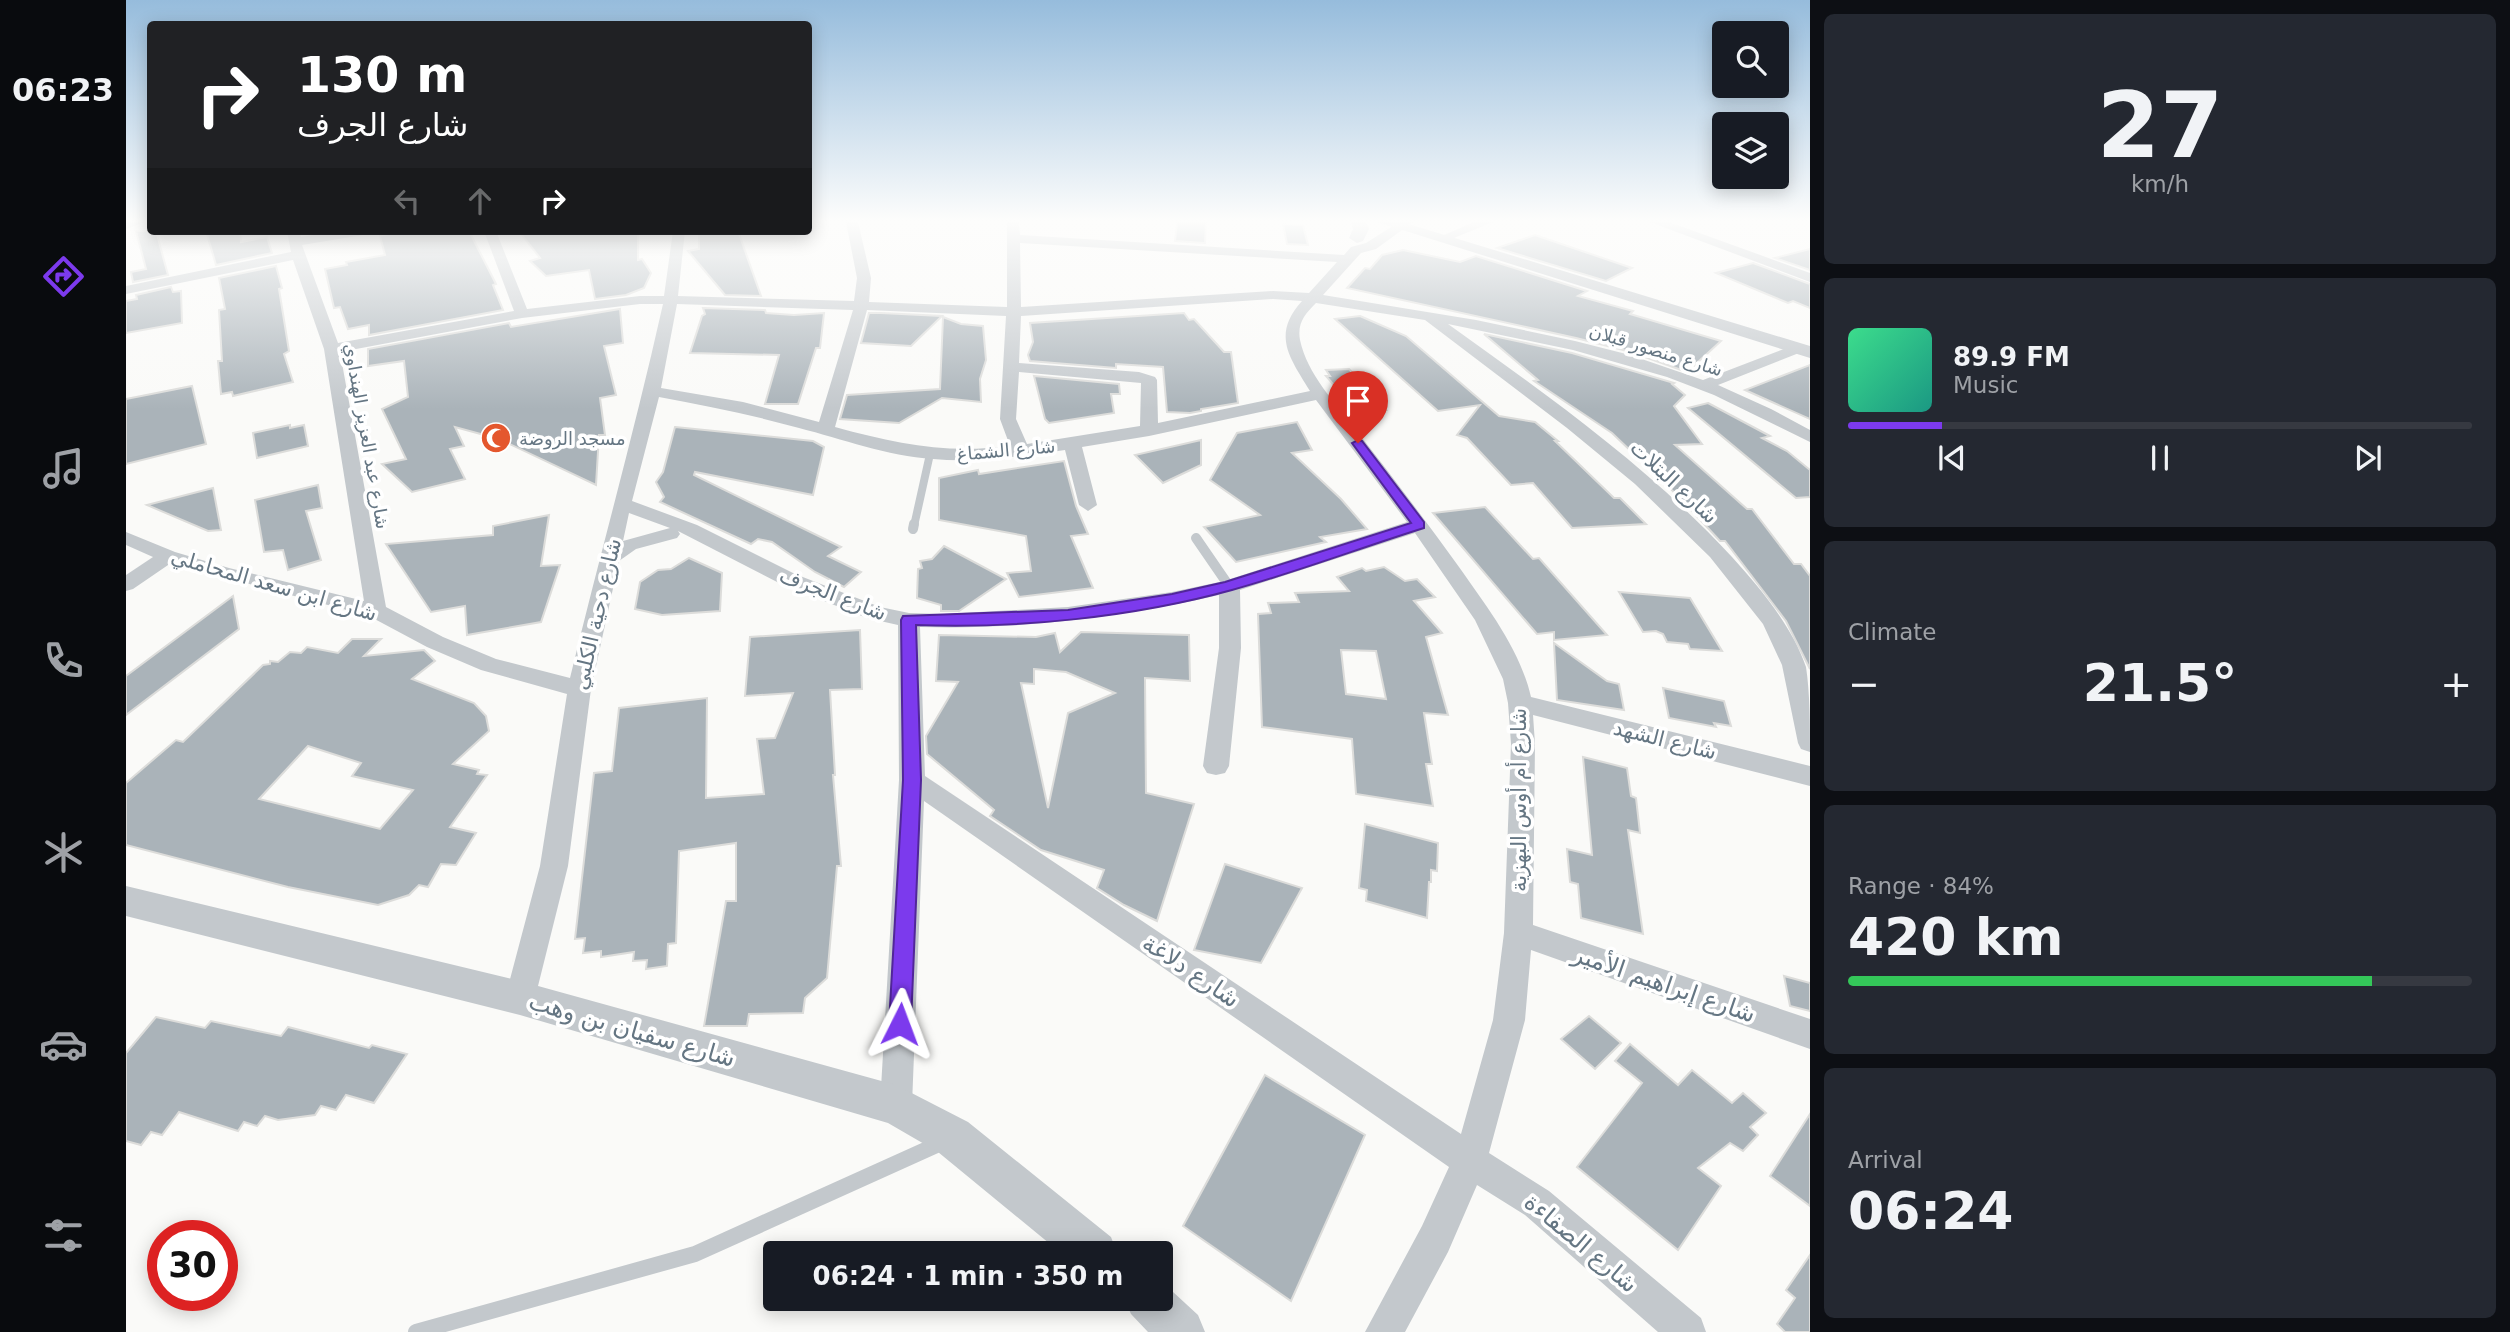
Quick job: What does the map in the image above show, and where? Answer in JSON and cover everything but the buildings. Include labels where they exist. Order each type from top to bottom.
[{"type":"street","points":[[126,290],[147,284]]},
{"type":"street","name":"شارع عبد العزيز الهنداوي","points":[[310,284],[332,349],[376,611]]},
{"type":"street","points":[[511,284],[523,314]]},
{"type":"street","name":"شارع دحية الكلبي","points":[[520,998],[554,866],[579,689],[652,391],[673,284]]},
{"type":"street","points":[[825,431],[861,306],[863,284]]},
{"type":"street","points":[[1014,284],[1009,419],[1021,452]]},
{"type":"street","name":"شارع أم أوس البهزية","points":[[1324,284],[1297,315],[1292,326],[1293,341],[1301,363],[1320,394],[1419,525],[1491,630],[1515,678],[1523,744],[1518,933],[1509,1020],[1470,1161],[1435,1239],[1384,1332]]},
{"type":"street","points":[[1590,284],[1804,350]]},
{"type":"street","name":"شارع منصور قبلان","points":[[332,349],[523,314],[671,299],[1014,312],[1273,295],[1315,296],[1579,346],[1706,384],[1774,416],[1810,438]]},
{"type":"street","name":"شارع البتلات","points":[[1426,316],[1519,382],[1635,473],[1731,568],[1771,618],[1791,658],[1810,743]]},
{"type":"street","points":[[1706,384],[1804,350]]},
{"type":"street","points":[[1012,367],[1149,380],[1149,430]]},
{"type":"street","name":"شارع الشماغ","points":[[652,391],[743,407],[825,431],[930,454],[973,456],[1072,444],[1320,394]]},
{"type":"street","points":[[1072,444],[1088,505]]},
{"type":"street","points":[[621,510],[670,534],[703,538]]},
{"type":"street","name":"شارع الجرف","points":[[621,510],[690,529],[703,538],[788,579],[875,613],[909,620],[944,621],[1068,614],[1172,599],[1228,586],[1419,525]]},
{"type":"street","points":[[609,558],[629,545],[670,534]]},
{"type":"street","name":"شارع ابن سعد المحاملي","points":[[126,538],[168,556],[376,611],[435,642],[489,665],[579,689]]},
{"type":"street","points":[[126,584],[168,556]]},
{"type":"street","points":[[1216,766],[1230,648],[1228,586]]},
{"type":"street","points":[[896,1105],[912,780],[909,620]]},
{"type":"street","name":"شارع الشهد","points":[[1520,703],[1810,776]]},
{"type":"street","name":"شارع دلاغة","points":[[912,780],[1470,1161]]},
{"type":"street","name":"شارع سفيان بن وهب","points":[[126,901],[520,998],[896,1105],[953,1137],[1081,1241]]},
{"type":"street","name":"شارع إبراهيم الأمير","points":[[1518,933],[1810,1034]]},
{"type":"street","name":"شارع الصفاءة","points":[[1470,1161],[1537,1203],[1687,1332]]},
{"type":"street","points":[[1160,1311],[1181,1332]]},
{"type":"lane","points":[[913,529],[930,454]]},
{"type":"lane","points":[[1196,538],[1228,586]]},
{"type":"lane","points":[[416,1332],[695,1254],[953,1137]]},
{"type":"place","name":"مسجد الروضة","points":[[496,438]]},
{"type":"route","points":[[900,1024],[912,780],[909,620],[944,621],[1068,614],[1172,599],[1228,586],[1419,525],[1358,443]]}]
